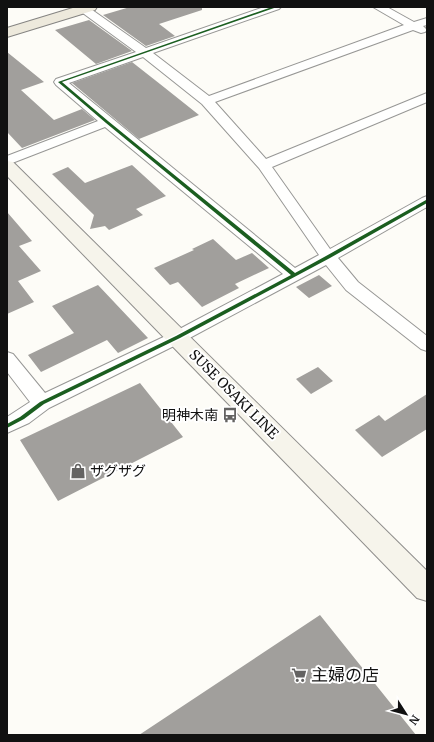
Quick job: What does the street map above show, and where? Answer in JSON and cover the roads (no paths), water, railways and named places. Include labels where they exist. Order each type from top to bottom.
[{"type":"main road","points":[[7,24],[64,7]]},
{"type":"main road","points":[[7,33],[87,8]]},
{"type":"main road","name":"SUSE OSAKI LINE","points":[[7,166],[427,589]]},
{"type":"street","points":[[275,7],[60,82],[293,274]]},
{"type":"street","points":[[379,7],[427,33]]},
{"type":"street","points":[[87,8],[207,101],[264,165],[328,257],[352,286],[426,344]]},
{"type":"street","points":[[207,101],[427,21]]},
{"type":"street","points":[[264,165],[427,96]]},
{"type":"street","points":[[7,161],[107,122]]},
{"type":"street","points":[[12,420],[42,403],[178,337],[293,274],[328,257],[427,201]]},
{"type":"street","points":[[7,359],[42,403]]},
{"type":"place","name":"明神木南","points":[[230,415]]},
{"type":"place","name":"ザグザグ","points":[[78,471]]},
{"type":"place","name":"主婦の店","points":[[299,675]]}]
